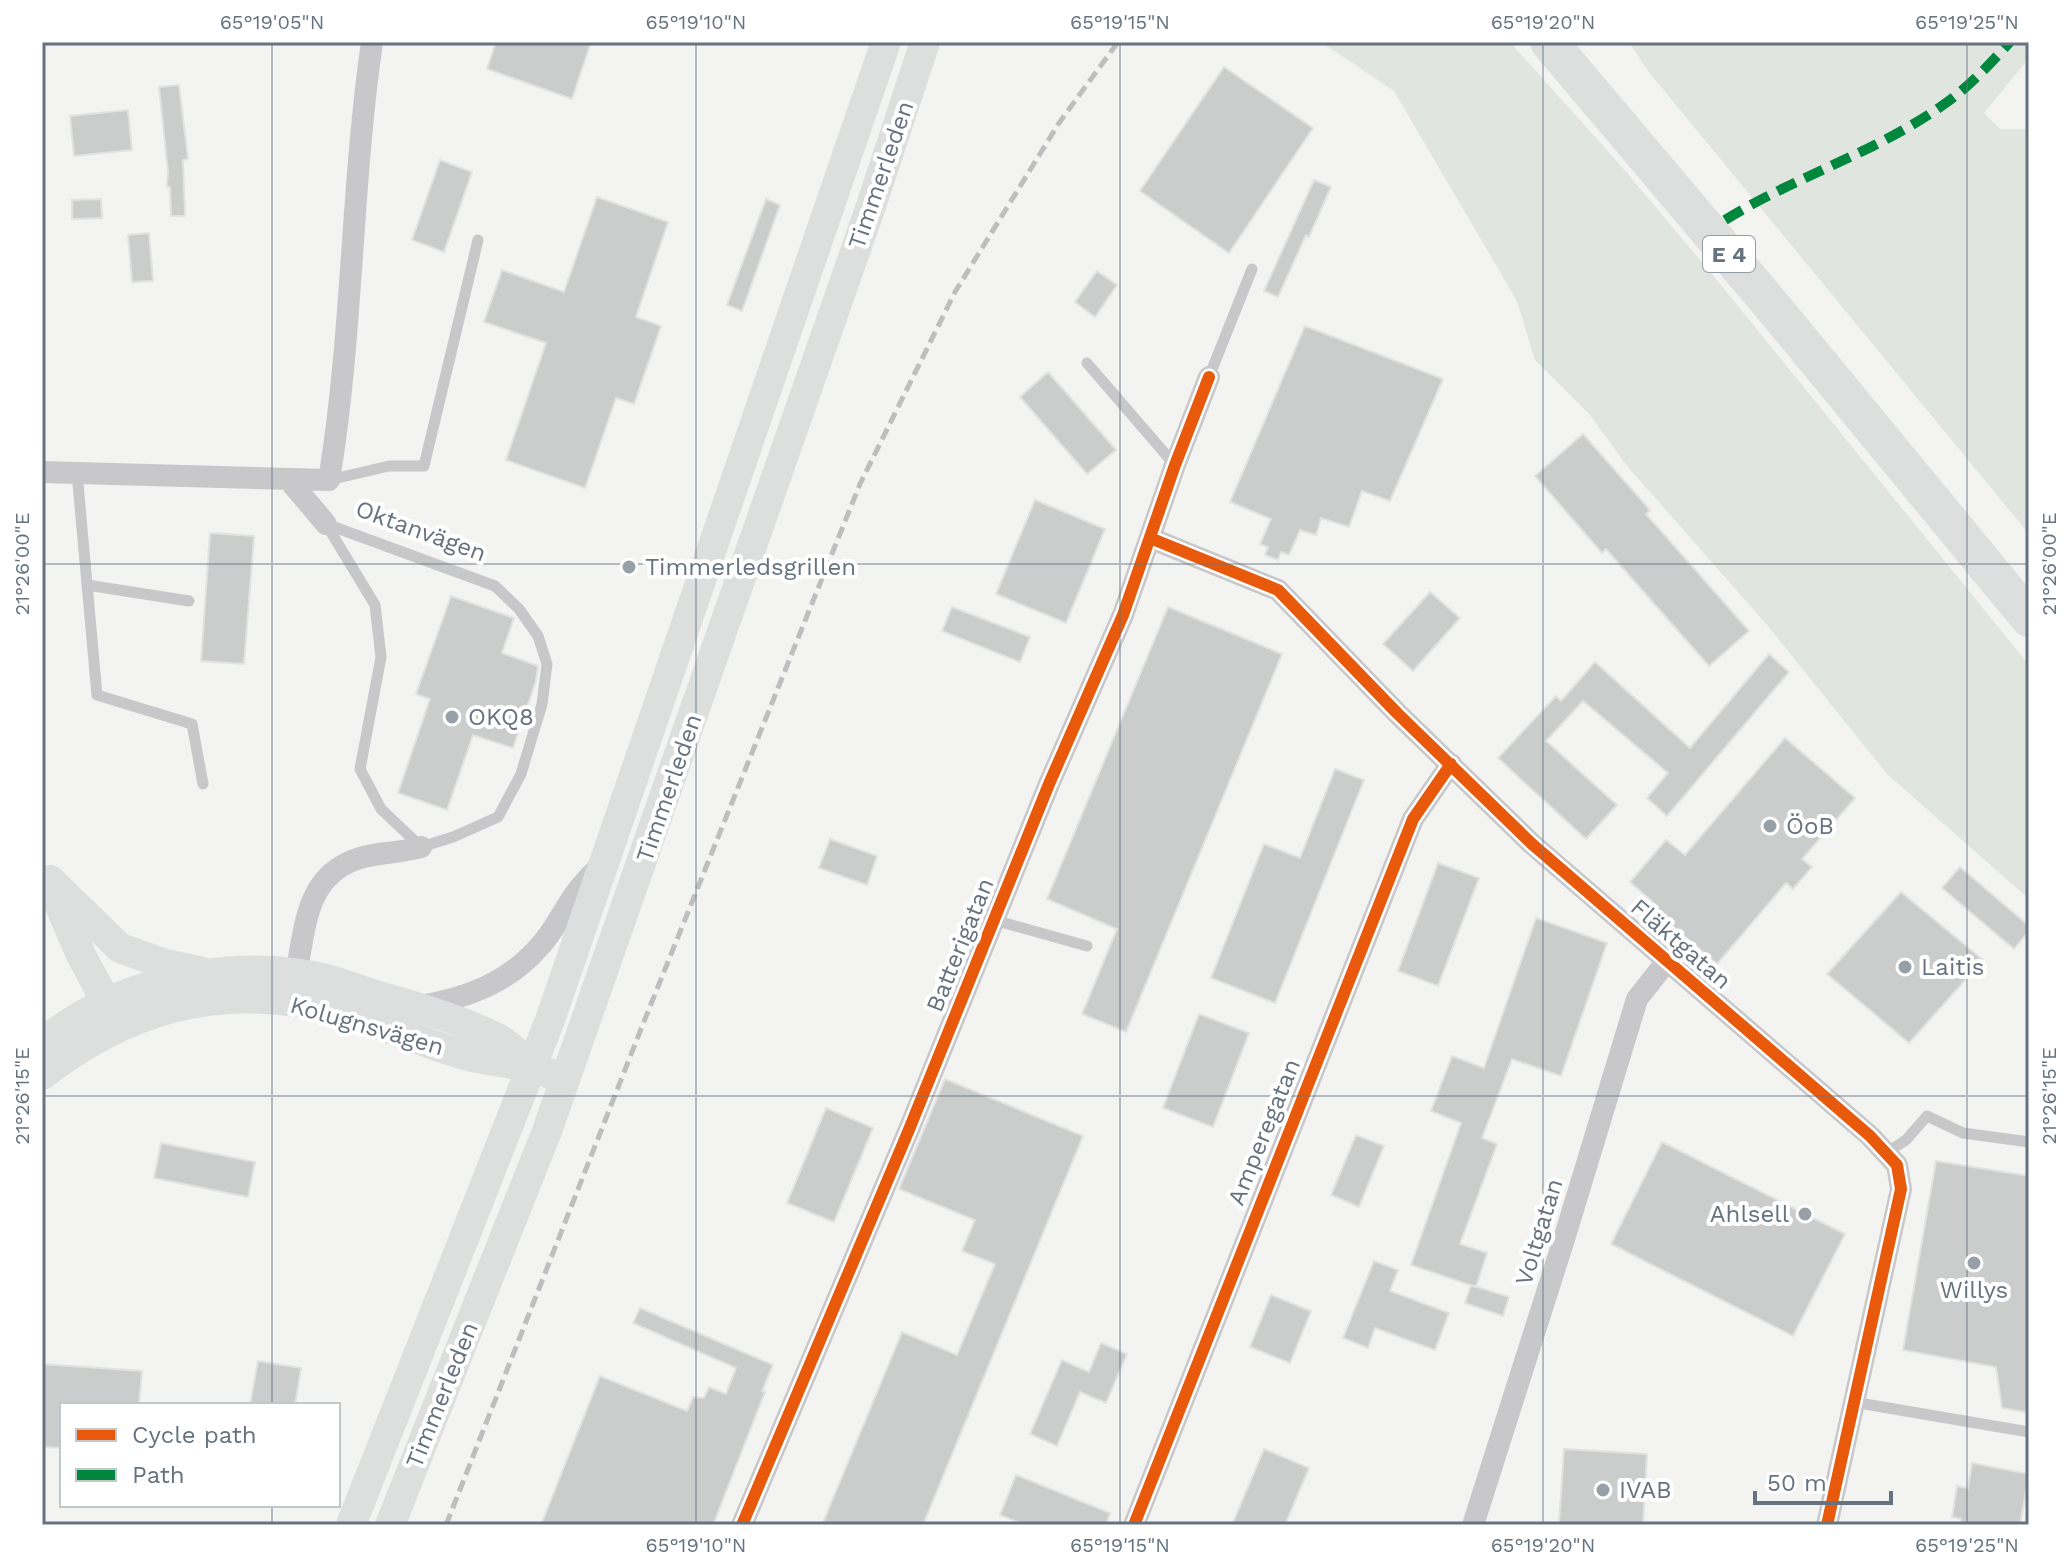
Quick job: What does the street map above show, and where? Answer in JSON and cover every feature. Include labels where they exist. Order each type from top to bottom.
[{"type":"highway","name":"E 4","points":[[1549,42],[2029,618]]},
{"type":"highway","name":"E 4","points":[[1582,50],[2029,580]]},
{"type":"main road","name":"Timmerleden","points":[[351,1525],[532,1066],[606,860],[886,42]]},
{"type":"main road","name":"Timmerleden","points":[[390,1525],[565,1080],[925,42]]},
{"type":"main road","name":"Kolugnsvägen","points":[[46,872],[120,948],[165,964],[212,973],[296,974],[329,980],[417,1007],[500,1039],[532,1066]]},
{"type":"main road","points":[[46,872],[81,955],[113,1015]]},
{"type":"main road","name":"Kolugnsvägen","points":[[42,1075],[153,984],[212,973]]},
{"type":"main road","name":"Kolugnsvägen","points":[[42,1044],[68,1024],[113,1015],[195,1003],[269,999],[318,1006],[469,1056],[532,1066],[565,1080]]},
{"type":"main road","name":"Kolugnsvägen","points":[[469,1056],[495,1074],[506,1098],[508,1128]]},
{"type":"street","name":"Oktanvägen","points":[[42,472],[329,480],[339,419],[364,101],[372,42]]},
{"type":"street","name":"Batterigatan","points":[[742,1525],[908,1132],[1049,784],[1123,615],[1209,377]]},
{"type":"street","name":"Oktanvägen","points":[[288,479],[326,524]]},
{"type":"street","name":"Fläktgatan","points":[[1150,538],[1278,590],[1532,844],[1870,1136],[1897,1165],[1901,1189],[1827,1525]]},
{"type":"street","name":"Amperegatan","points":[[1134,1525],[1413,819],[1451,764]]},
{"type":"street","name":"Oktanvägen","points":[[296,974],[309,907],[318,886],[336,869],[361,857],[421,847]]},
{"type":"street","name":"Kolugnsvägen","points":[[417,1007],[453,1001],[481,991],[510,974],[541,946],[577,891],[606,860]]},
{"type":"street","name":"Voltgatan","points":[[1473,1525],[1637,999],[1667,961]]},
{"type":"lane","points":[[329,480],[389,466],[424,466],[478,240]]},
{"type":"lane","points":[[1209,377],[1252,269]]},
{"type":"lane","points":[[1087,363],[1175,465]]},
{"type":"lane","points":[[77,473],[97,695],[192,724],[203,784]]},
{"type":"lane","name":"Oktanvägen","points":[[326,524],[495,586],[519,609],[538,636],[547,664],[542,704],[521,774],[498,817],[421,847],[381,809],[360,769],[381,657],[375,605],[326,524]]},
{"type":"lane","points":[[87,585],[189,601]]},
{"type":"lane","points":[[994,920],[1087,946]]},
{"type":"lane","points":[[1886,1153],[1906,1140],[1927,1116],[1963,1133],[2029,1142]]},
{"type":"lane","points":[[1853,1402],[2029,1432]]},
{"type":"shaded area","points":[[1321,42],[1510,42],[1622,167],[1717,280],[2029,665],[2029,899],[1887,774],[1768,626],[1627,466],[1590,415],[1535,360],[1517,301],[1394,91]]},
{"type":"shaded area","points":[[1629,42],[2029,42],[2029,58],[1984,113],[2000,129],[2029,129],[2029,534],[1648,71]]},
{"type":"building","points":[[496,42],[581,42],[590,45],[572,99],[487,69]]},
{"type":"building","points":[[1224,67],[1313,128],[1229,253],[1140,191]]},
{"type":"building","points":[[179,85],[188,159],[183,160],[185,216],[171,216],[159,87]]},
{"type":"building","points":[[128,110],[132,150],[74,156],[70,116]]},
{"type":"building","points":[[440,160],[472,172],[444,252],[412,240]]},
{"type":"building","points":[[1314,180],[1331,187],[1278,297],[1264,291]]},
{"type":"building","points":[[597,197],[668,222],[636,317],[661,326],[634,404],[616,398],[585,488],[506,460],[546,343],[484,322],[502,270],[564,292]]},
{"type":"building","points":[[101,199],[102,218],[72,219],[72,200]]},
{"type":"building","points":[[766,199],[780,205],[742,311],[727,305]]},
{"type":"building","points":[[149,233],[153,281],[132,282],[128,235]]},
{"type":"building","points":[[1097,271],[1117,285],[1095,317],[1075,302]]},
{"type":"building","points":[[1305,326],[1443,379],[1390,501],[1362,491],[1349,527],[1321,518],[1316,535],[1300,530],[1289,555],[1281,552],[1278,560],[1265,555],[1268,547],[1260,544],[1271,519],[1230,502]]},
{"type":"building","points":[[1048,372],[1116,450],[1087,474],[1020,397]]},
{"type":"building","points":[[1583,434],[1650,510],[1646,514],[1749,631],[1709,666],[1606,549],[1602,553],[1535,476]]},
{"type":"building","points":[[1035,500],[1105,529],[1066,623],[996,594]]},
{"type":"building","points":[[210,533],[254,536],[244,664],[201,661]]},
{"type":"building","points":[[1430,592],[1460,618],[1413,671],[1383,644]]},
{"type":"building","name":"OKQ8","points":[[451,596],[514,618],[502,653],[538,666],[536,681],[513,748],[473,735],[447,810],[398,793],[430,699],[416,694]]},
{"type":"building","points":[[952,607],[1030,637],[1020,662],[942,631]]},
{"type":"building","points":[[1168,607],[1282,654],[1126,1032],[1082,1014],[1117,929],[1047,899]]},
{"type":"building","points":[[1769,654],[1789,672],[1667,816],[1647,798],[1668,773],[1583,701],[1546,741],[1617,805],[1586,839],[1498,758],[1556,696],[1561,701],[1595,662],[1690,748]]},
{"type":"building","name":"ÖoB","points":[[1785,738],[1855,798],[1802,859],[1812,867],[1793,889],[1786,883],[1717,964],[1649,906],[1653,902],[1630,882],[1666,840],[1685,855]]},
{"type":"building","points":[[1335,769],[1364,780],[1275,1003],[1211,978],[1264,844],[1300,858]]},
{"type":"building","points":[[830,839],[877,856],[867,885],[819,868]]},
{"type":"building","points":[[1438,863],[1479,878],[1438,986],[1398,971]]},
{"type":"building","points":[[1960,867],[2029,926],[2029,931],[2014,949],[1942,888]]},
{"type":"building","name":"Laitis","points":[[1901,892],[1983,960],[1909,1043],[1827,974]]},
{"type":"building","points":[[1536,918],[1607,943],[1561,1076],[1512,1059],[1482,1138],[1497,1144],[1460,1244],[1487,1253],[1476,1287],[1411,1265],[1461,1123],[1431,1111],[1452,1056],[1484,1068]]},
{"type":"building","points":[[1199,1014],[1249,1033],[1213,1127],[1163,1108]]},
{"type":"building","points":[[945,1079],[1083,1136],[923,1525],[822,1525],[902,1332],[957,1355],[995,1264],[962,1251],[975,1220],[899,1189]]},
{"type":"building","points":[[826,1108],[873,1128],[834,1222],[787,1203]]},
{"type":"building","points":[[1356,1135],[1384,1146],[1359,1207],[1331,1195]]},
{"type":"building","points":[[1662,1142],[1845,1234],[1793,1336],[1611,1244]]},
{"type":"building","points":[[161,1143],[255,1162],[248,1197],[154,1178]]},
{"type":"building","name":"Willys","points":[[1936,1161],[2029,1176],[2029,1395],[2026,1412],[2002,1408],[1996,1367],[1903,1350]]},
{"type":"building","points":[[1374,1261],[1398,1270],[1390,1291],[1449,1313],[1435,1350],[1375,1328],[1368,1348],[1343,1338]]},
{"type":"building","points":[[1471,1285],[1509,1297],[1503,1316],[1465,1303]]},
{"type":"building","points":[[1271,1295],[1311,1311],[1290,1363],[1250,1347]]},
{"type":"building","points":[[640,1308],[773,1365],[713,1525],[541,1525],[600,1376],[687,1411],[693,1397],[704,1398],[709,1387],[726,1394],[736,1368],[633,1323]]},
{"type":"building","points":[[1101,1343],[1127,1354],[1106,1403],[1080,1392],[1057,1446],[1030,1434],[1062,1360],[1089,1372]]},
{"type":"building","points":[[258,1361],[301,1368],[295,1403],[250,1403]]},
{"type":"building","points":[[42,1364],[142,1371],[139,1403],[60,1403],[60,1448],[42,1447]]},
{"type":"building","points":[[1264,1449],[1309,1468],[1285,1525],[1232,1525]]},
{"type":"building","name":"IVAB","points":[[1564,1449],[1647,1454],[1643,1525],[1559,1525]]},
{"type":"building","points":[[1972,1463],[2029,1474],[2020,1525],[1960,1525],[1961,1519],[1952,1517],[1957,1486],[1968,1488]]},
{"type":"building","points":[[1016,1475],[1110,1513],[1106,1525],[1025,1525],[1000,1515]]},
{"type":"railway","points":[[446,1525],[860,484],[955,292],[1059,123],[1118,42]]},
{"type":"marked path","points":[[1725,220],[1917,122],[1961,91],[2010,42]]},
{"type":"cycle path","points":[[742,1525],[908,1132],[1049,784],[1123,615],[1209,377]]},
{"type":"cycle path","points":[[1150,538],[1278,590],[1397,713],[1532,844],[1870,1136],[1897,1165],[1901,1189],[1827,1525]]},
{"type":"cycle path","points":[[1134,1525],[1413,819],[1451,764]]},
{"type":"place","name":"Timmerledsgrillen","points":[[629,567]]},
{"type":"place","name":"OKQ8","points":[[452,717]]},
{"type":"place","name":"ÖoB","points":[[1770,826]]},
{"type":"place","name":"Laitis","points":[[1905,967]]},
{"type":"place","name":"Ahlsell","points":[[1805,1214]]},
{"type":"place","name":"Willys","points":[[1974,1263]]},
{"type":"place","name":"IVAB","points":[[1603,1490]]}]
